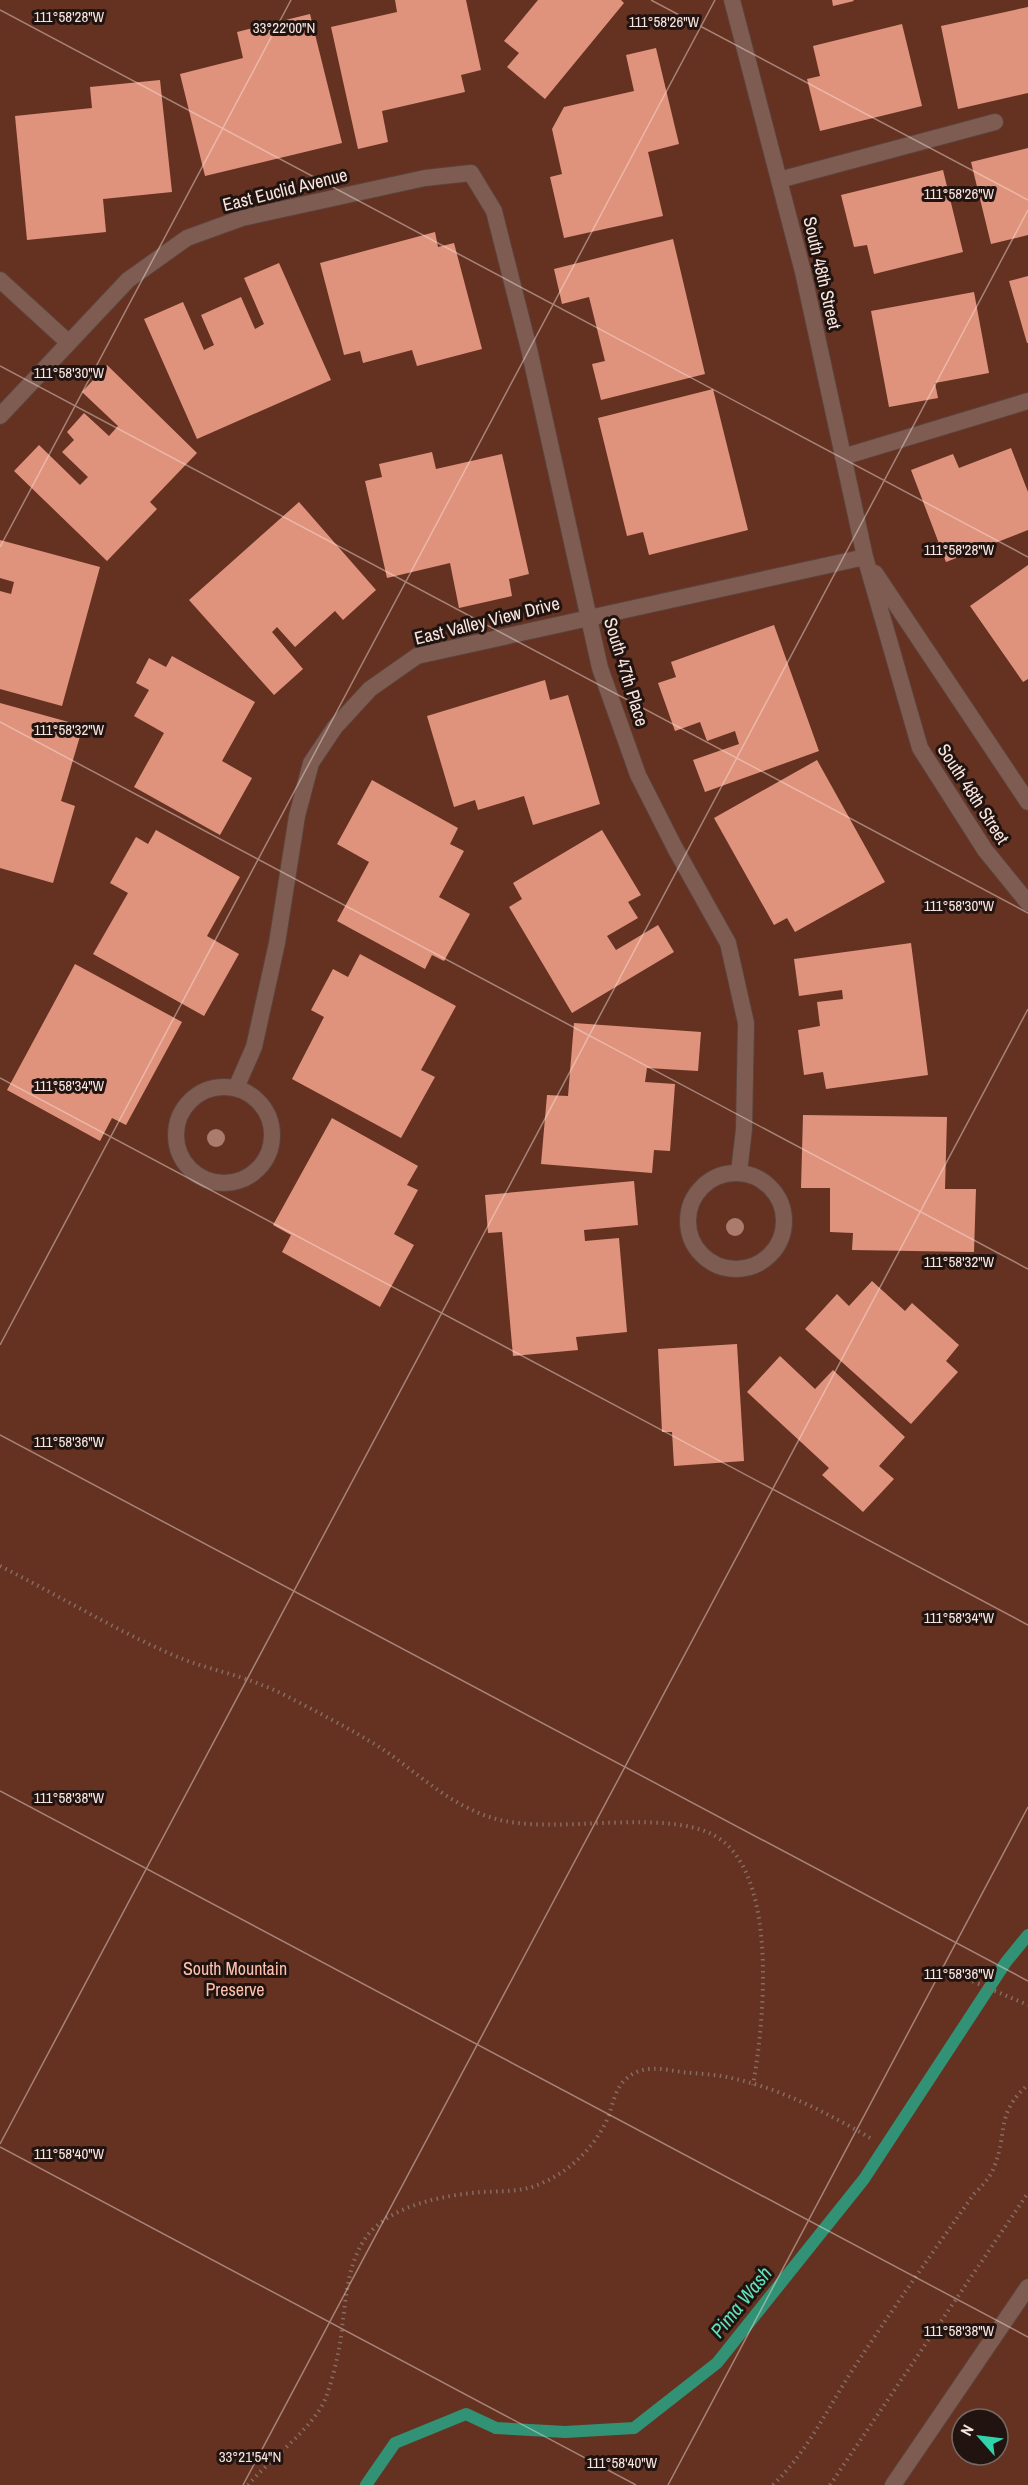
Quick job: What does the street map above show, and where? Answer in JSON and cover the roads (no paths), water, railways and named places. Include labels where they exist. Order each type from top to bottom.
[{"type":"street","name":"South 48th Street","points":[[732,0],[803,272],[865,557],[920,748],[985,850],[1028,903]]},
{"type":"street","points":[[779,180],[994,122]]},
{"type":"street","name":"East Euclid Avenue","points":[[0,416],[128,280],[187,238],[242,218],[425,178],[471,173]]},
{"type":"street","name":"South 47th Place","points":[[471,173],[494,211],[529,349],[600,668],[638,775],[675,848],[728,943],[746,1023],[744,1129],[739,1172]]},
{"type":"street","points":[[0,280],[69,343]]},
{"type":"street","points":[[843,457],[1028,401]]},
{"type":"street","name":"South 48th Street","points":[[865,557],[1028,802]]},
{"type":"street","name":"East Valley View Drive","points":[[236,1088],[254,1047],[277,943],[297,816],[311,763],[335,728],[370,689],[417,656],[589,616],[865,557]]},
{"type":"street","points":[[221,1086],[236,1088],[251,1094],[264,1106],[271,1120],[273,1136],[270,1153],[262,1167],[249,1178],[234,1183],[218,1184],[202,1179],[189,1169],[180,1156],[176,1141],[177,1125],[182,1111],[192,1099],[205,1090],[221,1086]]},
{"type":"street","points":[[739,1172],[755,1175],[768,1183],[778,1195],[784,1209],[786,1225],[773,1253],[761,1263],[746,1269],[731,1270],[715,1265],[701,1255],[692,1241],[688,1225],[690,1208],[696,1193],[708,1181],[723,1174],[739,1172]]},
{"type":"street","points":[[892,2485],[1028,2287]]},
{"type":"waterway","name":"Pima Wash","points":[[366,2485],[395,2443],[466,2414],[496,2428],[565,2432],[634,2428],[717,2363],[864,2179],[1006,1962],[1028,1935]]},
{"type":"park label","name":"South Mountain Preserve","points":[[235,1979]]}]
